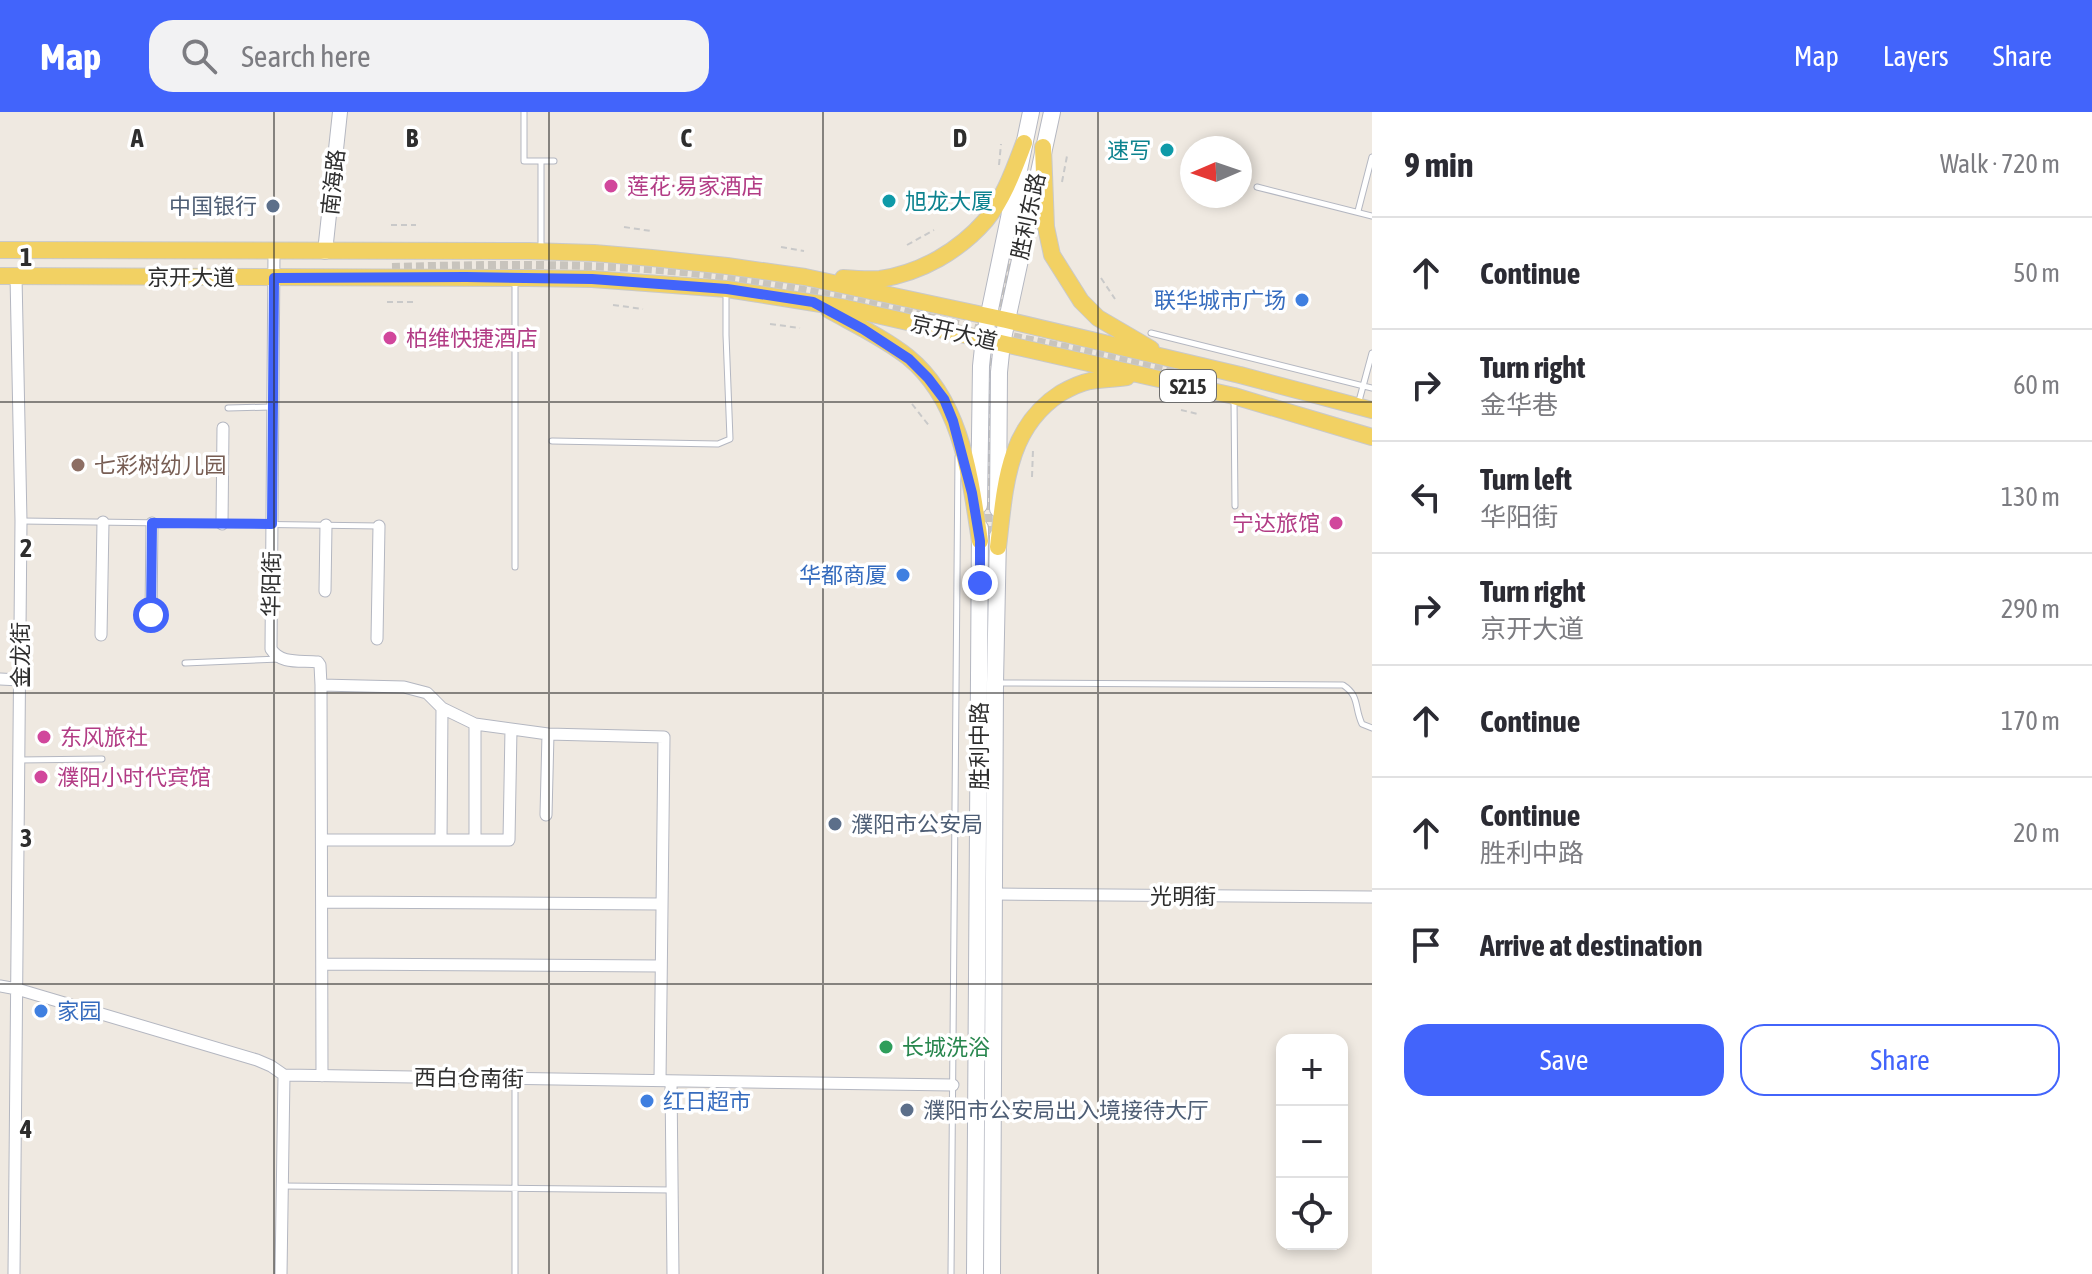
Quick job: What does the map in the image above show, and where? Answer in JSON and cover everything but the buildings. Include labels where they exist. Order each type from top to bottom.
[{"type":"main road","name":"胜利东路","points":[[988,316],[1031,112]]},
{"type":"main road","name":"胜利东路","points":[[1006,320],[1052,112]]},
{"type":"main road","points":[[805,277],[878,279],[899,275],[947,254],[987,218],[1012,174],[1024,143]]},
{"type":"main road","points":[[1043,147],[1046,227],[1052,255],[1066,279],[1098,318],[1166,357]]},
{"type":"main road","name":"京开大道","points":[[0,250],[541,251],[667,259],[805,277],[988,316],[1365,408]]},
{"type":"main road","name":"京开大道","points":[[8,276],[592,279],[727,289],[813,302],[984,338],[1234,396],[1372,437]]},
{"type":"main road","points":[[813,302],[909,359],[944,399],[959,440],[980,541]]},
{"type":"main road","name":"胜利中路","points":[[975,1274],[979,446],[981,366],[988,316]]},
{"type":"main road","name":"胜利中路","points":[[992,1274],[997,450],[1002,343],[1006,320]]},
{"type":"main road","points":[[998,547],[1010,463],[1021,435],[1034,415],[1051,400],[1087,381],[1140,376]]},
{"type":"street","name":"南海路","points":[[325,252],[340,112]]},
{"type":"street","name":"华阳街","points":[[274,252],[271,649],[275,656],[283,659]]},
{"type":"street","name":"金龙街","points":[[8,276],[21,521],[14,1274]]},
{"type":"street","points":[[222,524],[223,428]]},
{"type":"street","points":[[101,635],[103,522]]},
{"type":"street","points":[[151,615],[152,523]]},
{"type":"street","points":[[325,591],[326,525]]},
{"type":"street","points":[[377,639],[379,526]]},
{"type":"street","points":[[283,659],[318,662],[320,665],[322,1076]]},
{"type":"street","points":[[0,679],[20,680]]},
{"type":"street","points":[[321,685],[404,687],[427,693],[442,708],[475,724],[548,734],[664,737],[661,966],[673,1274]]},
{"type":"street","points":[[441,840],[442,708]]},
{"type":"street","points":[[475,724],[475,839]]},
{"type":"street","points":[[322,840],[509,840],[511,729]]},
{"type":"street","points":[[546,815],[548,734]]},
{"type":"street","name":"光明街","points":[[995,894],[1372,897]]},
{"type":"street","points":[[322,902],[661,904]]},
{"type":"street","points":[[322,964],[661,966]]},
{"type":"street","name":"西白仓南街","points":[[0,986],[257,1060],[284,1075],[953,1085]]},
{"type":"street","points":[[281,1274],[284,1075]]},
{"type":"lane","points":[[524,112],[524,161],[554,161]]},
{"type":"lane","points":[[1358,211],[1372,157]]},
{"type":"lane","points":[[541,162],[541,251]]},
{"type":"lane","points":[[1257,187],[1372,216]]},
{"type":"lane","points":[[515,278],[515,567]]},
{"type":"lane","points":[[552,441],[718,444],[730,439],[727,289]]},
{"type":"lane","points":[[1151,333],[1372,388]]},
{"type":"lane","points":[[1365,408],[1363,385],[1372,353]]},
{"type":"lane","points":[[1234,396],[1235,506]]},
{"type":"lane","points":[[228,408],[273,407]]},
{"type":"lane","points":[[951,1274],[959,440]]},
{"type":"lane","points":[[21,521],[379,526]]},
{"type":"lane","points":[[185,663],[283,659]]},
{"type":"lane","points":[[995,683],[1343,685],[1355,697],[1362,724],[1372,728]]},
{"type":"lane","points":[[19,760],[102,759]]},
{"type":"lane","points":[[515,1078],[515,1274]]},
{"type":"lane","points":[[282,1186],[672,1190]]},
{"type":"path","points":[[999,165],[1001,144]]},
{"type":"path","points":[[1062,182],[1067,156]]},
{"type":"path","points":[[391,225],[416,225]]},
{"type":"path","points":[[624,227],[651,231]]},
{"type":"path","points":[[907,245],[934,230]]},
{"type":"path","points":[[781,247],[804,251]]},
{"type":"path","points":[[1101,278],[1115,299]]},
{"type":"path","points":[[387,302],[415,302]]},
{"type":"path","points":[[613,305],[643,309]]},
{"type":"path","points":[[770,324],[800,328]]},
{"type":"path","points":[[912,404],[930,427]]},
{"type":"path","points":[[1181,410],[1198,414]]},
{"type":"path","points":[[1032,477],[1033,450]]},
{"type":"tunnel","points":[[988,534],[991,367],[995,332],[1029,179]]},
{"type":"tunnel","points":[[392,267],[562,265],[690,273],[829,295],[989,331]]},
{"type":"tunnel","points":[[1002,334],[1210,377]]},
{"type":"place","name":"速写","points":[[1167,150]]},
{"type":"place","name":"莲花·易家酒店","points":[[611,186]]},
{"type":"place","name":"旭龙大厦","points":[[889,201]]},
{"type":"place","name":"中国银行","points":[[273,206]]},
{"type":"place","name":"联华城市广场","points":[[1302,300]]},
{"type":"place","name":"柏维快捷酒店","points":[[390,338]]},
{"type":"place","name":"七彩树幼儿园","points":[[78,465]]},
{"type":"place","name":"宁达旅馆","points":[[1336,523]]},
{"type":"place","name":"华都商厦","points":[[903,575]]},
{"type":"place","name":"东风旅社","points":[[44,737]]},
{"type":"place","name":"濮阳小时代宾馆","points":[[41,777]]},
{"type":"place","name":"濮阳市公安局","points":[[835,824]]},
{"type":"place","name":"家园","points":[[41,1011]]},
{"type":"place","name":"长城洗浴","points":[[886,1047]]},
{"type":"place","name":"红日超市","points":[[647,1101]]},
{"type":"place","name":"濮阳市公安局出入境接待大厅","points":[[907,1110]]},
{"type":"route","points":[[151,615],[152,523],[272,524],[274,278],[592,279],[727,289],[813,302],[887,343],[909,359],[944,399],[972,493],[980,541],[980,583]]}]
